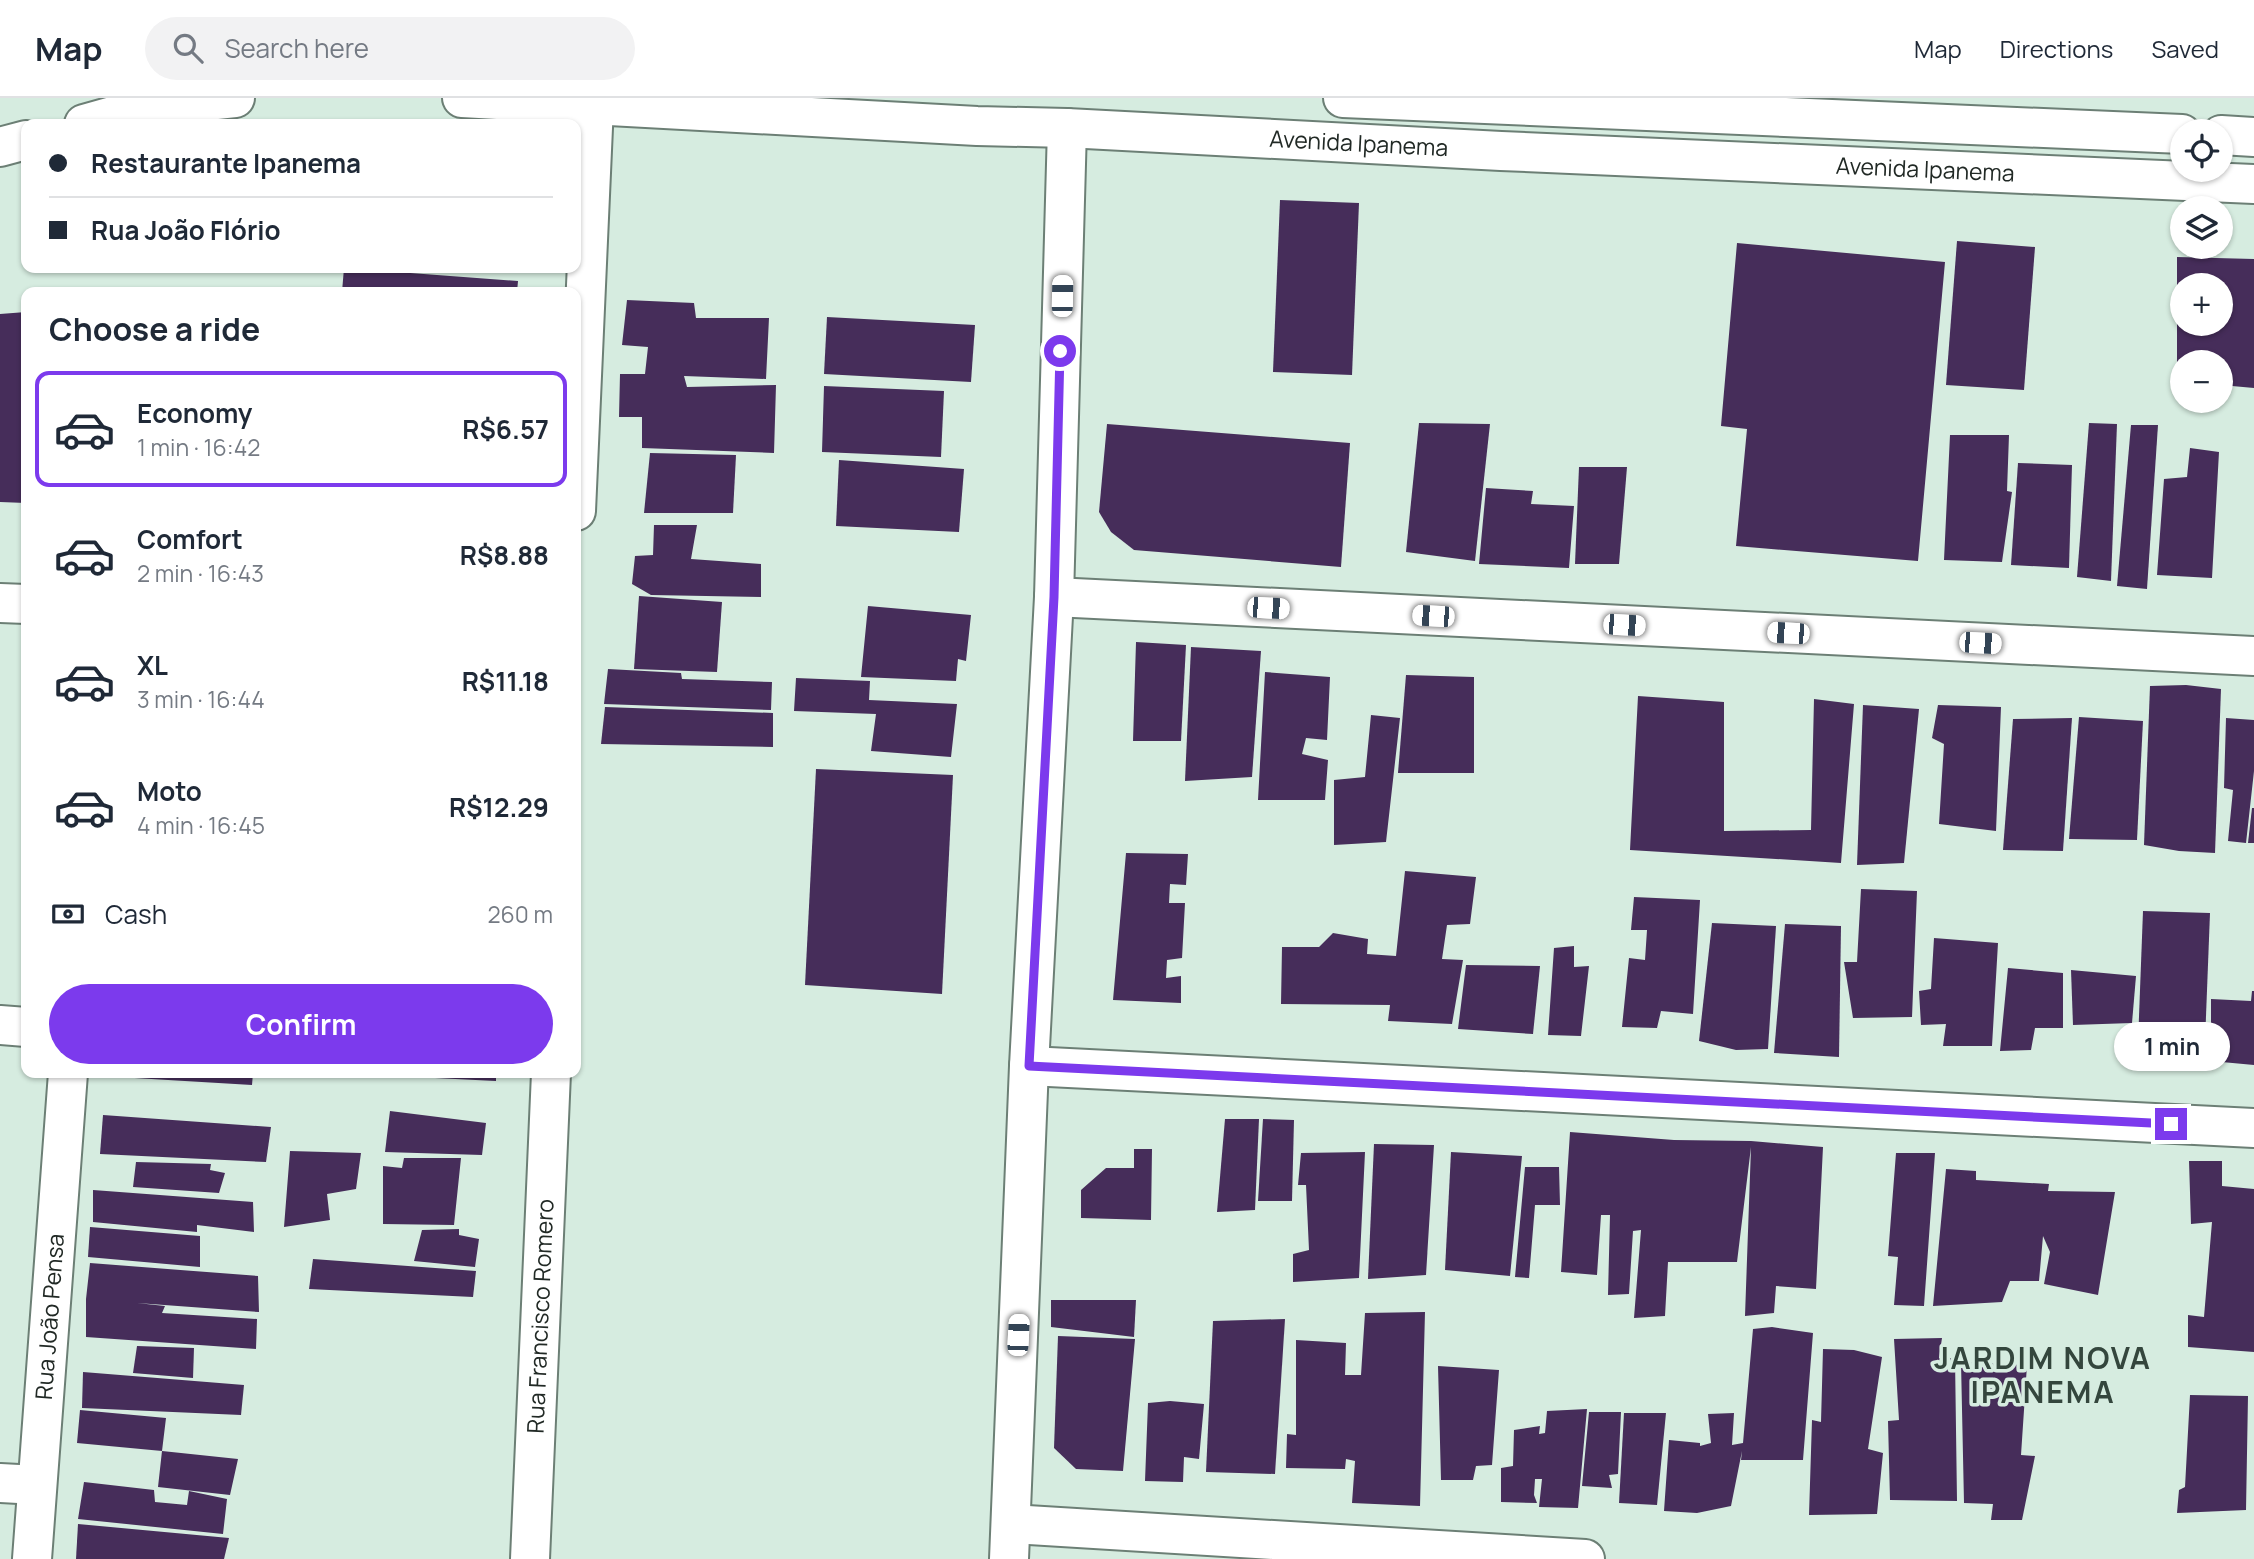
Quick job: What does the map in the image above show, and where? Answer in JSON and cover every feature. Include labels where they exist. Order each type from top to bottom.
[{"type":"street","points":[[102,119],[141,108],[235,98]]},
{"type":"street","name":"Avenida Ipanema","points":[[462,98],[977,126],[2254,184]]},
{"type":"street","points":[[1343,98],[2170,133]]},
{"type":"street","points":[[581,398],[594,105]]},
{"type":"street","points":[[1067,128],[1054,597],[1029,1066],[1010,1541],[1585,1559]]},
{"type":"street","points":[[2233,136],[2254,137]]},
{"type":"street","points":[[0,147],[21,141]]},
{"type":"street","points":[[1054,597],[2254,656]]},
{"type":"street","points":[[0,603],[21,604]]},
{"type":"street","points":[[0,1026],[21,1027]]},
{"type":"street","points":[[1029,1066],[2254,1128]]},
{"type":"street","name":"Rua João Pensa","points":[[32,1559],[18,1484],[67,1078]]},
{"type":"street","name":"Rua Francisco Romero","points":[[530,1559],[551,1078]]},
{"type":"building","points":[[1280,200],[1359,203],[1352,375],[1273,372]]},
{"type":"building","points":[[1957,241],[2035,247],[2024,390],[1946,385]]},
{"type":"building","points":[[1737,243],[1945,262],[1918,561],[1736,546],[1747,429],[1721,426]]},
{"type":"building","points":[[2177,259],[2254,259],[2254,388],[2233,386],[2233,350],[2177,350],[2177,336],[2233,336],[2233,273],[2177,273]]},
{"type":"building","points":[[344,273],[411,273],[518,281],[517,287],[342,287]]},
{"type":"building","points":[[627,300],[694,303],[696,318],[769,318],[766,379],[684,376],[687,387],[776,385],[774,453],[642,448],[642,417],[619,417],[620,374],[645,374],[648,347],[622,345]]},
{"type":"building","points":[[21,312],[21,503],[0,502],[0,314]]},
{"type":"building","points":[[827,317],[975,325],[971,382],[824,374]]},
{"type":"building","points":[[824,386],[944,391],[941,457],[822,452]]},
{"type":"building","points":[[1419,423],[1490,424],[1475,561],[1406,552]]},
{"type":"building","points":[[2089,423],[2117,424],[2111,581],[2077,577]]},
{"type":"building","points":[[1107,424],[1350,443],[1341,567],[1134,550],[1111,532],[1099,512]]},
{"type":"building","points":[[2131,425],[2158,425],[2147,589],[2117,586]]},
{"type":"building","points":[[1950,435],[2009,435],[2007,491],[2012,492],[2002,562],[1944,560]]},
{"type":"building","points":[[2190,448],[2219,452],[2212,578],[2157,575],[2164,479],[2187,477]]},
{"type":"building","points":[[650,453],[736,455],[733,513],[644,513]]},
{"type":"building","points":[[839,460],[964,469],[959,532],[836,526]]},
{"type":"building","points":[[2018,463],[2072,465],[2069,568],[2011,565]]},
{"type":"building","points":[[1579,467],[1627,467],[1619,564],[1575,564]]},
{"type":"building","points":[[1486,488],[1533,491],[1531,504],[1574,506],[1569,568],[1479,564]]},
{"type":"building","points":[[654,525],[697,525],[691,559],[761,564],[761,597],[651,595],[632,584],[635,556],[653,555]]},
{"type":"building","points":[[639,596],[722,602],[717,672],[634,669]]},
{"type":"building","points":[[868,606],[971,615],[966,661],[958,659],[956,681],[861,677]]},
{"type":"building","points":[[1136,642],[1186,645],[1181,741],[1133,741]]},
{"type":"building","points":[[1191,647],[1261,651],[1252,777],[1185,781]]},
{"type":"building","points":[[608,669],[681,673],[682,679],[772,682],[771,710],[604,704]]},
{"type":"building","points":[[1265,672],[1330,677],[1327,740],[1306,738],[1302,754],[1328,760],[1325,800],[1258,800]]},
{"type":"building","points":[[1406,675],[1474,677],[1474,773],[1398,773]]},
{"type":"building","points":[[796,678],[870,681],[869,700],[957,704],[951,757],[871,751],[876,714],[794,711]]},
{"type":"building","points":[[2186,685],[2221,689],[2215,853],[2144,845],[2150,686]]},
{"type":"building","points":[[1638,696],[1724,702],[1724,831],[1811,830],[1814,699],[1854,704],[1841,863],[1630,850]]},
{"type":"building","points":[[1863,705],[1919,709],[1904,863],[1857,865]]},
{"type":"building","points":[[1938,705],[2001,707],[1996,831],[1939,824],[1944,744],[1932,738]]},
{"type":"building","points":[[605,707],[773,713],[773,747],[601,744]]},
{"type":"building","points":[[1371,715],[1400,718],[1386,842],[1334,845],[1334,780],[1365,777]]},
{"type":"building","points":[[2079,717],[2143,721],[2137,840],[2069,839]]},
{"type":"building","points":[[2072,718],[2063,851],[2003,850],[2013,719]]},
{"type":"building","points":[[2226,718],[2254,720],[2254,771],[2246,843],[2228,841],[2233,790],[2224,788]]},
{"type":"building","points":[[816,769],[953,775],[942,994],[805,985]]},
{"type":"building","points":[[2252,808],[2254,843],[2248,843]]},
{"type":"building","points":[[1126,853],[1188,854],[1186,885],[1170,884],[1169,903],[1185,903],[1182,958],[1167,960],[1166,978],[1181,976],[1181,1003],[1113,1000]]},
{"type":"building","points":[[1405,871],[1476,877],[1470,924],[1447,925],[1442,959],[1463,960],[1452,1024],[1388,1021],[1390,1005],[1281,1004],[1282,947],[1319,947],[1333,933],[1368,939],[1367,954],[1396,956]]},
{"type":"building","points":[[1861,889],[1917,891],[1912,1017],[1853,1018],[1844,962],[1857,962]]},
{"type":"building","points":[[1634,897],[1700,900],[1693,1014],[1661,1011],[1657,1028],[1622,1027],[1629,958],[1645,960],[1647,930],[1631,930]]},
{"type":"building","points":[[2143,911],[2210,913],[2205,1042],[2138,1043]]},
{"type":"building","points":[[1712,923],[1776,926],[1768,1049],[1736,1050],[1699,1041]]},
{"type":"building","points":[[1785,924],[1841,926],[1839,1057],[1774,1053]]},
{"type":"building","points":[[1934,938],[1998,943],[1992,1046],[1943,1046],[1946,1024],[1921,1025],[1919,991],[1931,989]]},
{"type":"building","points":[[1574,946],[1574,967],[1589,966],[1581,1036],[1548,1035],[1554,948]]},
{"type":"building","points":[[1466,965],[1540,966],[1533,1034],[1458,1029]]},
{"type":"building","points":[[2008,968],[2063,973],[2063,1028],[2035,1028],[2031,1050],[2000,1051]]},
{"type":"building","points":[[2071,970],[2136,976],[2132,1023],[2073,1025]]},
{"type":"building","points":[[2252,991],[2254,1065],[2211,1061],[2211,999],[2251,1001]]},
{"type":"building","points":[[135,1078],[253,1078],[252,1085]]},
{"type":"building","points":[[435,1078],[496,1078],[496,1081]]},
{"type":"building","points":[[390,1111],[486,1123],[482,1155],[385,1152]]},
{"type":"building","points":[[103,1115],[271,1127],[266,1162],[100,1154]]},
{"type":"building","points":[[1225,1119],[1259,1119],[1255,1210],[1217,1212]]},
{"type":"building","points":[[1263,1119],[1294,1120],[1292,1201],[1258,1201]]},
{"type":"building","points":[[1570,1132],[1823,1147],[1816,1289],[1776,1286],[1774,1313],[1745,1316],[1751,1147],[1737,1262],[1668,1262],[1665,1316],[1634,1318],[1641,1230],[1633,1231],[1629,1294],[1608,1295],[1610,1215],[1601,1215],[1597,1275],[1561,1272]]},
{"type":"building","points":[[1374,1144],[1434,1145],[1426,1275],[1368,1279]]},
{"type":"building","points":[[1134,1149],[1152,1149],[1151,1220],[1081,1218],[1081,1190],[1106,1168],[1134,1168]]},
{"type":"building","points":[[290,1151],[361,1153],[356,1189],[327,1194],[330,1220],[284,1227]]},
{"type":"building","points":[[1365,1152],[1359,1278],[1293,1282],[1293,1254],[1309,1250],[1306,1185],[1298,1185],[1301,1153]]},
{"type":"building","points":[[1451,1152],[1522,1156],[1510,1276],[1445,1270]]},
{"type":"building","points":[[1896,1153],[1935,1153],[1924,1306],[1894,1305],[1898,1257],[1888,1256]]},
{"type":"building","points":[[404,1158],[461,1158],[454,1225],[383,1224],[383,1166],[402,1168]]},
{"type":"building","points":[[2189,1161],[2222,1161],[2222,1186],[2254,1189],[2254,1352],[2188,1347],[2188,1315],[2204,1317],[2212,1222],[2191,1224]]},
{"type":"building","points":[[136,1162],[211,1164],[210,1170],[225,1173],[219,1193],[133,1187]]},
{"type":"building","points":[[1525,1167],[1559,1167],[1560,1205],[1535,1205],[1529,1278],[1515,1277]]},
{"type":"building","points":[[1946,1169],[1976,1171],[1976,1180],[2049,1184],[2048,1191],[2115,1192],[2098,1295],[2044,1284],[2050,1252],[2043,1236],[2039,1281],[2010,1281],[2002,1302],[1933,1306]]},
{"type":"building","points":[[93,1190],[253,1202],[254,1232],[197,1225],[197,1232],[93,1222]]},
{"type":"building","points":[[90,1227],[200,1236],[200,1267],[88,1257]]},
{"type":"building","points":[[459,1229],[459,1235],[479,1239],[475,1267],[414,1261],[422,1230]]},
{"type":"building","points":[[313,1259],[476,1271],[473,1297],[309,1289]]},
{"type":"building","points":[[90,1263],[258,1276],[259,1312],[137,1303],[165,1306],[162,1313],[257,1319],[256,1349],[86,1337]]},
{"type":"building","points":[[1051,1300],[1136,1300],[1134,1337],[1051,1327]]},
{"type":"building","points":[[1425,1312],[1420,1506],[1352,1503],[1355,1461],[1346,1459],[1345,1469],[1286,1468],[1287,1434],[1296,1435],[1296,1340],[1346,1343],[1345,1375],[1361,1375],[1365,1313]]},
{"type":"building","points":[[1285,1319],[1275,1474],[1206,1472],[1213,1321]]},
{"type":"building","points":[[1772,1327],[1813,1333],[1803,1460],[1741,1460],[1742,1451],[1731,1506],[1697,1513],[1664,1511],[1669,1440],[1700,1443],[1700,1446],[1711,1443],[1708,1414],[1734,1413],[1732,1445],[1743,1443],[1753,1329]]},
{"type":"building","points":[[1058,1336],[1135,1339],[1123,1471],[1076,1469],[1054,1448]]},
{"type":"building","points":[[1942,1338],[1939,1358],[1955,1358],[1957,1501],[1890,1500],[1888,1421],[1899,1420],[1894,1339]]},
{"type":"building","points":[[137,1346],[194,1348],[193,1378],[133,1373]]},
{"type":"building","points":[[1823,1349],[1854,1350],[1882,1357],[1868,1449],[1883,1453],[1877,1514],[1809,1515],[1812,1420],[1821,1422]]},
{"type":"building","points":[[1961,1362],[2027,1365],[2021,1455],[2035,1456],[2022,1520],[1991,1520],[1993,1504],[1964,1503]]},
{"type":"building","points":[[1438,1366],[1499,1370],[1492,1465],[1476,1466],[1473,1480],[1441,1480]]},
{"type":"building","points":[[83,1372],[244,1385],[241,1415],[82,1408]]},
{"type":"building","points":[[2190,1395],[2248,1396],[2246,1510],[2177,1513],[2179,1490],[2185,1487]]},
{"type":"building","points":[[1170,1401],[1204,1404],[1199,1459],[1184,1457],[1183,1482],[1145,1481],[1148,1403]]},
{"type":"building","points":[[1587,1409],[1578,1508],[1539,1507],[1542,1479],[1535,1479],[1534,1495],[1537,1503],[1501,1502],[1501,1468],[1513,1466],[1514,1430],[1540,1426],[1539,1434],[1545,1433],[1547,1411]]},
{"type":"building","points":[[80,1410],[166,1418],[162,1451],[77,1443]]},
{"type":"building","points":[[1589,1412],[1621,1412],[1618,1474],[1609,1475],[1612,1488],[1582,1486]]},
{"type":"building","points":[[1624,1413],[1666,1413],[1657,1505],[1619,1503]]},
{"type":"building","points":[[162,1451],[238,1459],[230,1495],[158,1487]]},
{"type":"building","points":[[84,1482],[154,1490],[155,1502],[187,1505],[189,1491],[227,1499],[223,1534],[78,1519]]},
{"type":"building","points":[[78,1524],[229,1538],[224,1559],[76,1559]]},
{"type":"district","name":"JARDIM NOVA IPANEMA","points":[[2043,1376]]},
{"type":"route","points":[[1060,351],[1054,597],[1029,1066],[2171,1124]]}]
